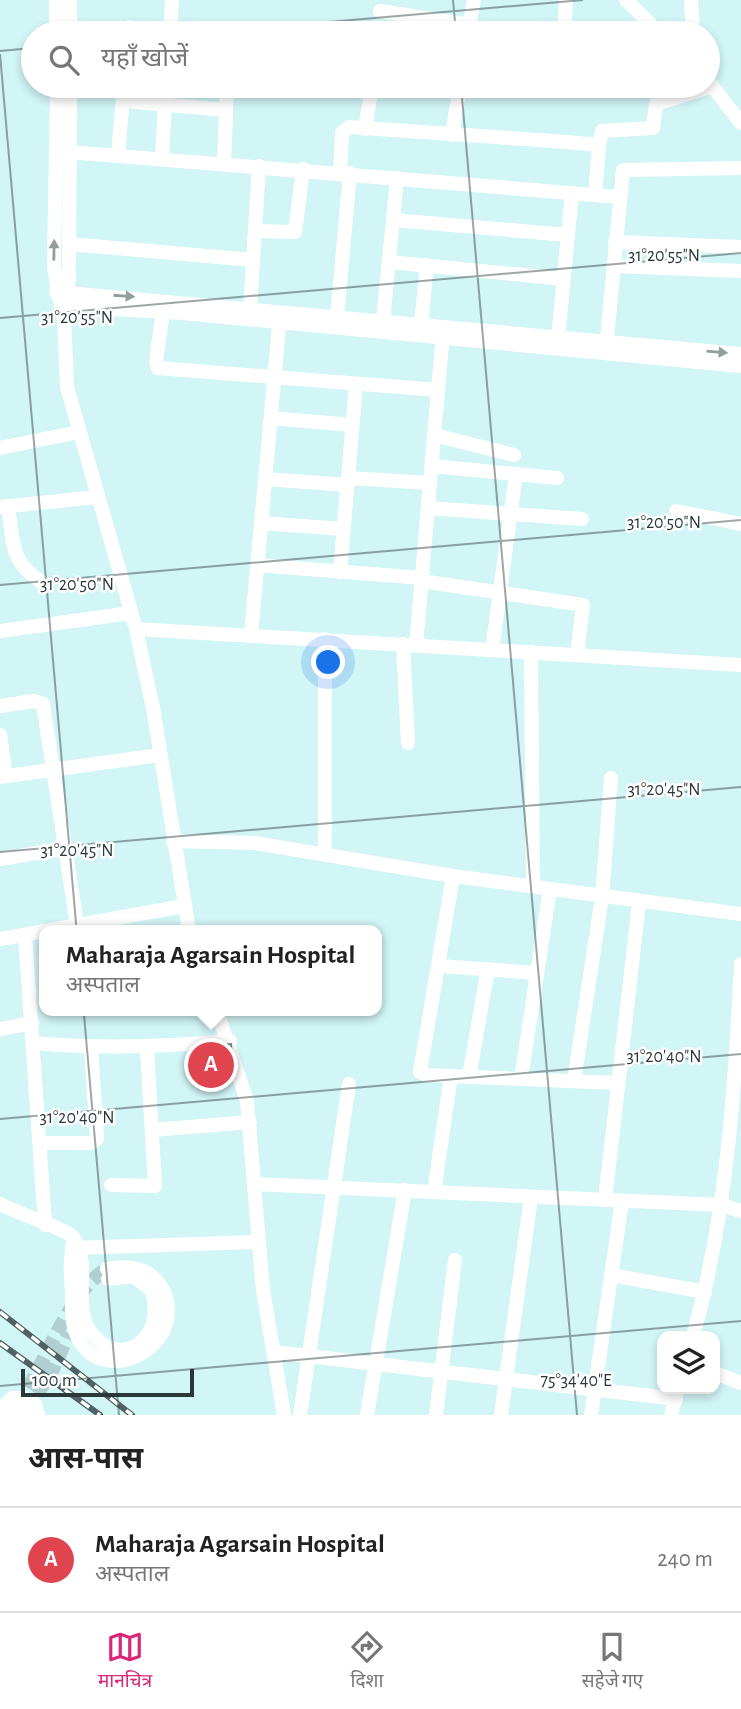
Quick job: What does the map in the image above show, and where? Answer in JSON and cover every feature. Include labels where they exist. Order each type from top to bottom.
[{"type":"street","points":[[56,0],[56,21]]},
{"type":"street","points":[[70,0],[70,21]]},
{"type":"street","points":[[171,21],[172,0]]},
{"type":"street","points":[[470,21],[474,0]]},
{"type":"street","points":[[565,21],[566,0]]},
{"type":"street","points":[[626,0],[648,21]]},
{"type":"street","points":[[691,0],[692,21]]},
{"type":"street","points":[[380,11],[429,21]]},
{"type":"street","points":[[720,97],[741,123]]},
{"type":"street","points":[[58,98],[69,244],[63,303]]},
{"type":"street","points":[[69,98],[63,151],[63,303],[67,387],[136,629],[188,925]]},
{"type":"street","points":[[118,154],[123,98]]},
{"type":"street","points":[[140,98],[165,105],[226,110]]},
{"type":"street","points":[[162,158],[165,98]]},
{"type":"street","points":[[224,163],[226,98]]},
{"type":"street","points":[[365,129],[370,98]]},
{"type":"street","points":[[452,135],[458,98]]},
{"type":"street","points":[[595,195],[602,131],[653,128],[656,104],[672,98]]},
{"type":"street","points":[[337,317],[345,173],[344,131],[349,127],[599,145]]},
{"type":"street","points":[[63,151],[619,197]]},
{"type":"street","points":[[250,308],[259,166]]},
{"type":"street","points":[[606,348],[619,197],[625,169],[741,168]]},
{"type":"street","points":[[255,231],[295,232],[303,169]]},
{"type":"street","points":[[383,321],[397,178]]},
{"type":"street","points":[[558,338],[572,192]]},
{"type":"street","points":[[393,220],[568,235]]},
{"type":"street","points":[[615,242],[741,247]]},
{"type":"street","points":[[69,244],[253,260]]},
{"type":"street","points":[[388,262],[564,279]]},
{"type":"street","points":[[421,325],[427,265]]},
{"type":"street","points":[[613,267],[741,271]]},
{"type":"street","points":[[63,303],[250,308],[280,317],[606,348],[741,366]]},
{"type":"street","points":[[63,303],[163,312],[337,317],[421,325],[443,333],[558,338],[606,348],[741,354]]},
{"type":"street","points":[[163,312],[156,361],[158,368],[438,390]]},
{"type":"street","points":[[251,635],[280,317]]},
{"type":"street","points":[[408,743],[409,644],[421,580],[443,333]]},
{"type":"street","points":[[340,572],[356,384]]},
{"type":"street","points":[[271,418],[352,425]]},
{"type":"street","points":[[0,448],[79,432]]},
{"type":"street","points":[[434,435],[514,455]]},
{"type":"street","points":[[432,466],[557,478]]},
{"type":"street","points":[[492,650],[516,474]]},
{"type":"street","points":[[265,479],[430,483]]},
{"type":"street","points":[[46,585],[26,572],[18,561],[4,506],[98,497]]},
{"type":"street","points":[[428,508],[582,519]]},
{"type":"street","points":[[676,511],[741,524]]},
{"type":"street","points":[[261,523],[344,530]]},
{"type":"street","points":[[257,565],[421,580],[583,604],[578,655]]},
{"type":"street","points":[[0,631],[131,613]]},
{"type":"street","points":[[136,629],[741,665]]},
{"type":"street","points":[[325,639],[325,854]]},
{"type":"street","points":[[530,652],[534,886]]},
{"type":"street","points":[[0,706],[34,701],[43,704],[77,925],[184,906]]},
{"type":"street","points":[[0,735],[3,776],[160,755]]},
{"type":"street","points":[[575,1081],[602,897],[611,778]]},
{"type":"street","points":[[173,841],[254,843],[453,876],[639,903],[741,914]]},
{"type":"street","points":[[0,859],[66,848]]},
{"type":"street","points":[[453,876],[420,1072],[469,1077],[618,1083]]},
{"type":"street","points":[[521,1079],[550,888]]},
{"type":"street","points":[[604,1200],[639,903]]},
{"type":"street","points":[[0,939],[39,932]]},
{"type":"street","points":[[25,935],[45,1224]]},
{"type":"street","points":[[694,1331],[722,1205],[737,1055],[741,964]]},
{"type":"street","points":[[439,965],[537,973]]},
{"type":"street","points":[[469,1077],[488,969]]},
{"type":"street","points":[[219,1016],[244,1086],[250,1122],[258,1242],[284,1415]]},
{"type":"street","points":[[0,1029],[32,1023]]},
{"type":"street","points":[[33,1043],[147,1049],[229,1041]]},
{"type":"street","points":[[41,1143],[91,1143],[97,1139],[91,1048]]},
{"type":"street","points":[[111,1185],[155,1186],[147,1049]]},
{"type":"street","points":[[434,1192],[452,1076]]},
{"type":"street","points":[[300,1415],[349,1084]]},
{"type":"street","points":[[152,1130],[250,1122]]},
{"type":"street","points":[[254,1184],[722,1205],[741,1211]]},
{"type":"street","points":[[367,1415],[405,1190]]},
{"type":"street","points":[[501,1415],[531,1197]]},
{"type":"street","points":[[591,1415],[622,1201]]},
{"type":"street","points":[[0,1204],[69,1234],[75,1246],[73,1315],[77,1336],[94,1353],[109,1359],[134,1358],[146,1353],[158,1341],[164,1328],[165,1297],[151,1275],[135,1268],[108,1274]]},
{"type":"street","points":[[75,1246],[258,1242]]},
{"type":"street","points":[[436,1415],[455,1260]]},
{"type":"street","points":[[611,1275],[705,1292]]},
{"type":"street","points":[[274,1352],[595,1390],[657,1393]]},
{"type":"street","points":[[720,1375],[741,1383]]},
{"type":"street","points":[[671,1415],[677,1394]]},
{"type":"street","points":[[0,1410],[12,1398],[25,1398],[35,1404],[23,1413]]},
{"type":"building","points":[[231,1044],[233,1077],[206,1079],[204,1046]]},
{"type":"tunnel","points":[[17,1406],[69,1311],[93,1279],[107,1269]]},
{"type":"tunnel","points":[[26,1412],[53,1369],[69,1333]]},
{"type":"railway","points":[[0,1312],[132,1415]]},
{"type":"railway","points":[[0,1343],[100,1415]]},
{"type":"place","name":"Maharaja Agarsain Hospital","points":[[211,1065]]}]
